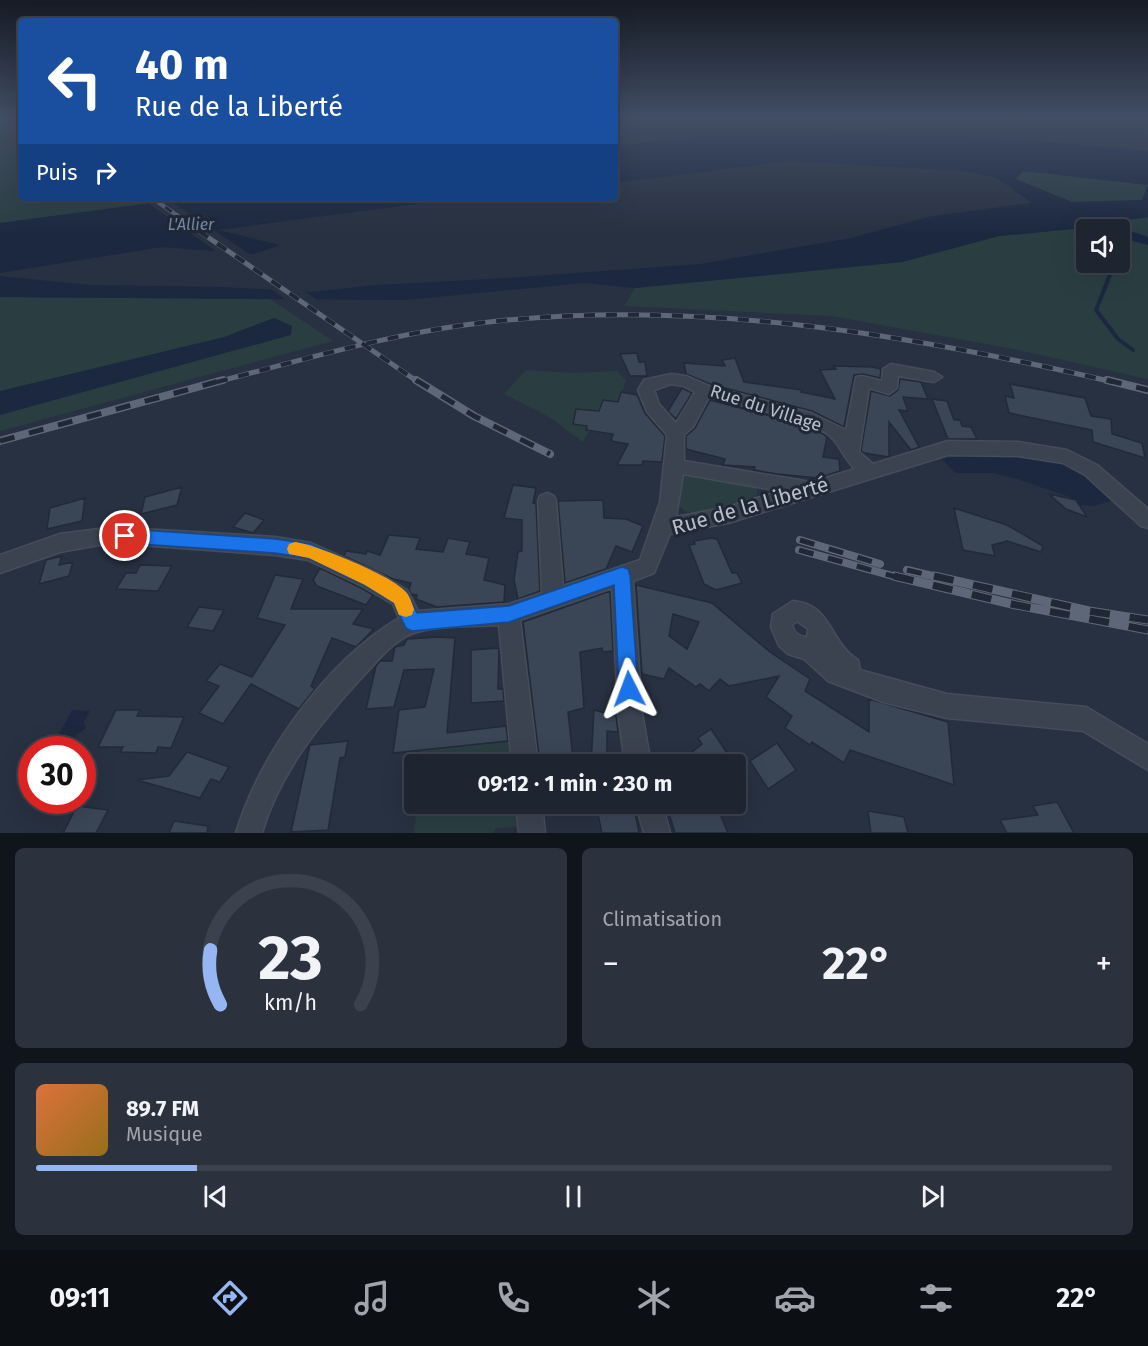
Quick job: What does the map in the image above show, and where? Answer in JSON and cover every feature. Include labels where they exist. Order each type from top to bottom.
[{"type":"street","points":[[850,454],[862,381],[889,388],[891,369],[934,377]]},
{"type":"street","name":"Rue du Village","points":[[676,433],[654,409],[646,390],[650,384],[671,379],[686,381],[704,390],[805,417],[839,433],[850,454],[870,472]]},
{"type":"street","points":[[665,527],[675,466],[676,433],[687,423],[704,390]]},
{"type":"street","name":"Rue de la Liberté","points":[[249,833],[254,816],[284,757],[318,708],[381,641],[412,622],[509,614],[647,567],[665,527],[728,515],[948,448],[1047,452],[1067,457],[1091,470],[1148,520]]},
{"type":"street","points":[[675,466],[812,489]]},
{"type":"street","points":[[547,501],[553,598]]},
{"type":"street","points":[[0,564],[60,543],[99,537],[143,537],[275,546],[311,552],[371,580],[400,597],[412,622]]},
{"type":"street","points":[[622,575],[630,712],[636,754]]},
{"type":"street","points":[[883,690],[836,659],[811,616],[799,611],[788,613],[781,621],[782,632],[790,643],[809,648],[836,673],[883,690],[947,706],[1086,719],[1148,758]]},
{"type":"street","points":[[509,614],[524,754]]},
{"type":"street","points":[[809,648],[818,642],[819,627]]},
{"type":"street","points":[[530,814],[532,833]]},
{"type":"street","points":[[652,814],[657,833]]},
{"type":"green space","points":[[0,156],[18,156],[18,201],[166,201],[0,223]]},
{"type":"green space","points":[[1024,171],[1148,185],[1142,200],[1072,202],[1015,179]]},
{"type":"green space","points":[[1148,217],[1148,237],[1130,231],[1130,219]]},
{"type":"green space","points":[[1076,229],[1076,273],[1130,273],[1130,240],[1148,245],[1148,379],[1014,349],[831,316],[624,306],[635,288],[902,262],[999,236]]},
{"type":"green space","points":[[0,297],[270,299],[333,341],[0,431]]},
{"type":"green space","points":[[526,370],[575,373],[617,371],[626,380],[619,402],[603,400],[599,411],[576,409],[573,424],[587,426],[589,431],[583,442],[551,418],[504,394]]},
{"type":"green space","points":[[684,474],[757,488],[756,499],[694,513],[685,511],[677,503]]},
{"type":"green space","points":[[509,741],[512,754],[421,754],[421,750]]},
{"type":"green space","points":[[416,814],[519,814],[520,826],[495,829],[494,833],[414,833]]},
{"type":"water","name":"L'Allier","points":[[618,156],[1148,156],[1148,185],[1148,217],[1130,220],[1076,219],[1076,229],[999,236],[902,262],[635,288],[584,283],[405,300],[0,297],[0,276],[90,285],[223,287],[311,292],[376,285],[700,264],[851,238],[932,216],[1032,203],[997,178],[964,171],[789,161],[618,183]],"holes":[[[1024,171],[1148,185],[1142,200],[1072,202],[1016,179]]]},
{"type":"water","name":"L'Allier","points":[[166,201],[440,201],[218,230],[280,245],[254,254],[162,247],[0,273],[0,223]]},
{"type":"water","name":"L'Allier","points":[[1130,231],[1148,237],[1148,245],[1130,240]]},
{"type":"water","points":[[274,318],[292,326],[291,335],[0,415],[0,391],[224,337]]},
{"type":"water","points":[[1003,450],[1077,465],[1114,500],[1093,506],[1079,505],[1070,497],[1017,479],[993,473],[955,473],[942,459],[956,453]]},
{"type":"water","points":[[72,710],[90,711],[84,722],[86,728],[76,736],[58,736]]},
{"type":"pier","points":[[145,201],[170,201],[254,257],[221,255]]},
{"type":"pier","points":[[266,286],[300,288],[321,303],[289,302]]},
{"type":"building","points":[[637,353],[639,362],[645,362],[647,376],[630,376],[620,354]]},
{"type":"building","points":[[735,358],[744,382],[802,390],[801,392],[835,399],[820,370],[836,369],[833,366],[881,369],[880,378],[863,374],[854,375],[844,427],[812,411],[710,384],[686,374],[684,363],[725,366],[722,360]]},
{"type":"building","points":[[900,379],[921,382],[928,399],[903,397],[908,411],[899,410],[919,447],[911,450],[889,422],[889,457],[864,453],[861,451],[871,391],[890,396],[898,390]]},
{"type":"building","points":[[1010,384],[1085,398],[1091,416],[1111,419],[1112,434],[1142,443],[1145,458],[1093,442],[1092,430],[1009,413],[1005,396],[1014,398]]},
{"type":"building","points":[[682,388],[692,393],[676,419],[668,411]]},
{"type":"building","points":[[621,392],[637,395],[645,413],[665,436],[662,462],[643,461],[642,465],[617,465],[628,444],[611,441],[613,434],[586,430],[587,426],[573,424],[576,409],[599,411],[603,400],[618,402]]},
{"type":"building","points":[[932,399],[947,401],[954,420],[960,420],[962,426],[971,427],[977,439],[948,439]]},
{"type":"building","points":[[710,400],[794,422],[823,434],[827,437],[823,457],[839,459],[840,471],[818,478],[777,474],[754,470],[755,467],[723,465],[725,459],[686,449],[686,436],[695,428]]},
{"type":"building","points":[[513,485],[536,488],[533,503],[536,503],[540,591],[518,599],[514,580],[518,552],[522,551],[522,520],[504,518]]},
{"type":"building","points":[[182,487],[177,505],[141,514],[145,497]]},
{"type":"building","points":[[1049,494],[1076,500],[1087,517],[1066,509]]},
{"type":"building","points":[[85,498],[82,521],[47,529],[50,508]]},
{"type":"building","points":[[603,500],[604,518],[626,519],[643,526],[632,552],[616,546],[606,569],[565,583],[558,501]]},
{"type":"building","points":[[954,508],[1007,525],[1043,546],[1041,552],[1007,541],[992,545],[995,556],[963,550]]},
{"type":"building","points":[[245,513],[264,520],[253,533],[233,527]]},
{"type":"building","points":[[389,535],[420,538],[416,549],[443,552],[448,538],[470,542],[466,554],[489,558],[484,580],[505,585],[504,602],[437,607],[416,599],[417,595],[411,594],[409,589],[411,583],[393,579],[344,556],[346,551],[366,554],[367,551],[380,555]]},
{"type":"building","points":[[717,539],[732,573],[737,573],[742,583],[716,590],[704,584],[689,545],[695,544],[694,541]]},
{"type":"building","points":[[62,556],[59,565],[73,562],[69,576],[39,584],[46,560]]},
{"type":"building","points":[[140,565],[172,566],[158,591],[116,589],[126,573],[136,573]]},
{"type":"building","points":[[320,568],[373,595],[366,605],[317,586],[313,580]]},
{"type":"building","points":[[275,575],[303,579],[291,609],[363,609],[353,624],[374,629],[356,647],[332,638],[311,686],[315,689],[299,709],[251,684],[223,724],[199,713],[219,686],[206,681],[220,664],[252,677],[285,625],[257,618]]},
{"type":"building","points":[[636,585],[712,603],[770,652],[810,679],[805,691],[869,732],[869,699],[948,722],[954,785],[850,750],[844,763],[812,742],[810,745],[785,728],[792,716],[766,697],[779,676],[729,686],[720,679],[709,691],[700,684],[696,687],[669,668],[664,679],[642,674]],"holes":[[[673,614],[699,622],[687,649],[669,636]]]},
{"type":"building","points":[[610,591],[613,651],[603,652],[602,648],[580,652],[584,708],[568,712],[573,754],[539,754],[523,622]]},
{"type":"building","points":[[199,607],[224,610],[213,631],[187,627]]},
{"type":"building","points":[[455,638],[447,733],[506,726],[508,741],[393,753],[399,710],[425,707],[434,669],[404,670],[394,707],[366,709],[376,666],[380,661],[392,661],[395,647],[404,645],[407,639]]},
{"type":"building","points":[[499,648],[498,689],[503,689],[504,701],[471,703],[471,650]]},
{"type":"building","points":[[116,710],[140,710],[137,716],[184,717],[171,748],[158,747],[156,753],[120,752],[123,747],[98,747]]},
{"type":"building","points":[[594,710],[616,716],[618,732],[607,731],[607,754],[592,754]]},
{"type":"building","points":[[711,729],[728,754],[692,754],[702,744],[698,738]]},
{"type":"building","points":[[348,741],[345,757],[340,758],[328,830],[291,832],[310,745]]},
{"type":"building","points":[[777,743],[796,770],[768,789],[750,761]]},
{"type":"building","points":[[187,752],[229,767],[220,782],[211,779],[200,798],[137,780],[169,776]]},
{"type":"building","points":[[1057,802],[1074,833],[1007,833],[1000,820],[1038,815],[1033,806]]},
{"type":"building","points":[[96,808],[108,810],[96,833],[63,833],[73,814],[96,814]]},
{"type":"building","points":[[868,811],[904,817],[908,833],[871,833]]},
{"type":"building","points":[[635,814],[639,833],[602,833],[598,815]]},
{"type":"building","points":[[669,814],[720,814],[728,833],[675,833]]},
{"type":"building","points":[[174,821],[208,826],[207,833],[169,833]]},
{"type":"waterway","points":[[1111,273],[1096,310],[1118,339],[1133,350]]},
{"type":"railway","points":[[156,201],[201,232]]},
{"type":"railway","points":[[199,231],[364,344]]},
{"type":"railway","points":[[364,344],[427,331],[498,321],[576,316],[654,315],[808,326],[885,337],[961,350],[1113,382]]},
{"type":"railway","points":[[217,382],[364,344]]},
{"type":"railway","points":[[364,344],[418,382]]},
{"type":"railway","points":[[0,441],[223,380]]},
{"type":"railway","points":[[416,380],[474,416],[550,454]]},
{"type":"railway","points":[[1107,380],[1148,390]]},
{"type":"railway","points":[[800,540],[880,564]]},
{"type":"railway","points":[[799,550],[900,578]]},
{"type":"railway","points":[[907,570],[941,578]]},
{"type":"railway","points":[[894,576],[1016,605],[1148,630]]},
{"type":"railway","points":[[934,576],[1089,611],[1148,620]]},
{"type":"slow traffic","points":[[295,549],[311,552],[371,580],[400,597],[406,609]]},
{"type":"route","points":[[125,536],[275,546],[311,552],[371,580],[400,597],[412,622],[509,614],[622,575],[629,689]]}]
